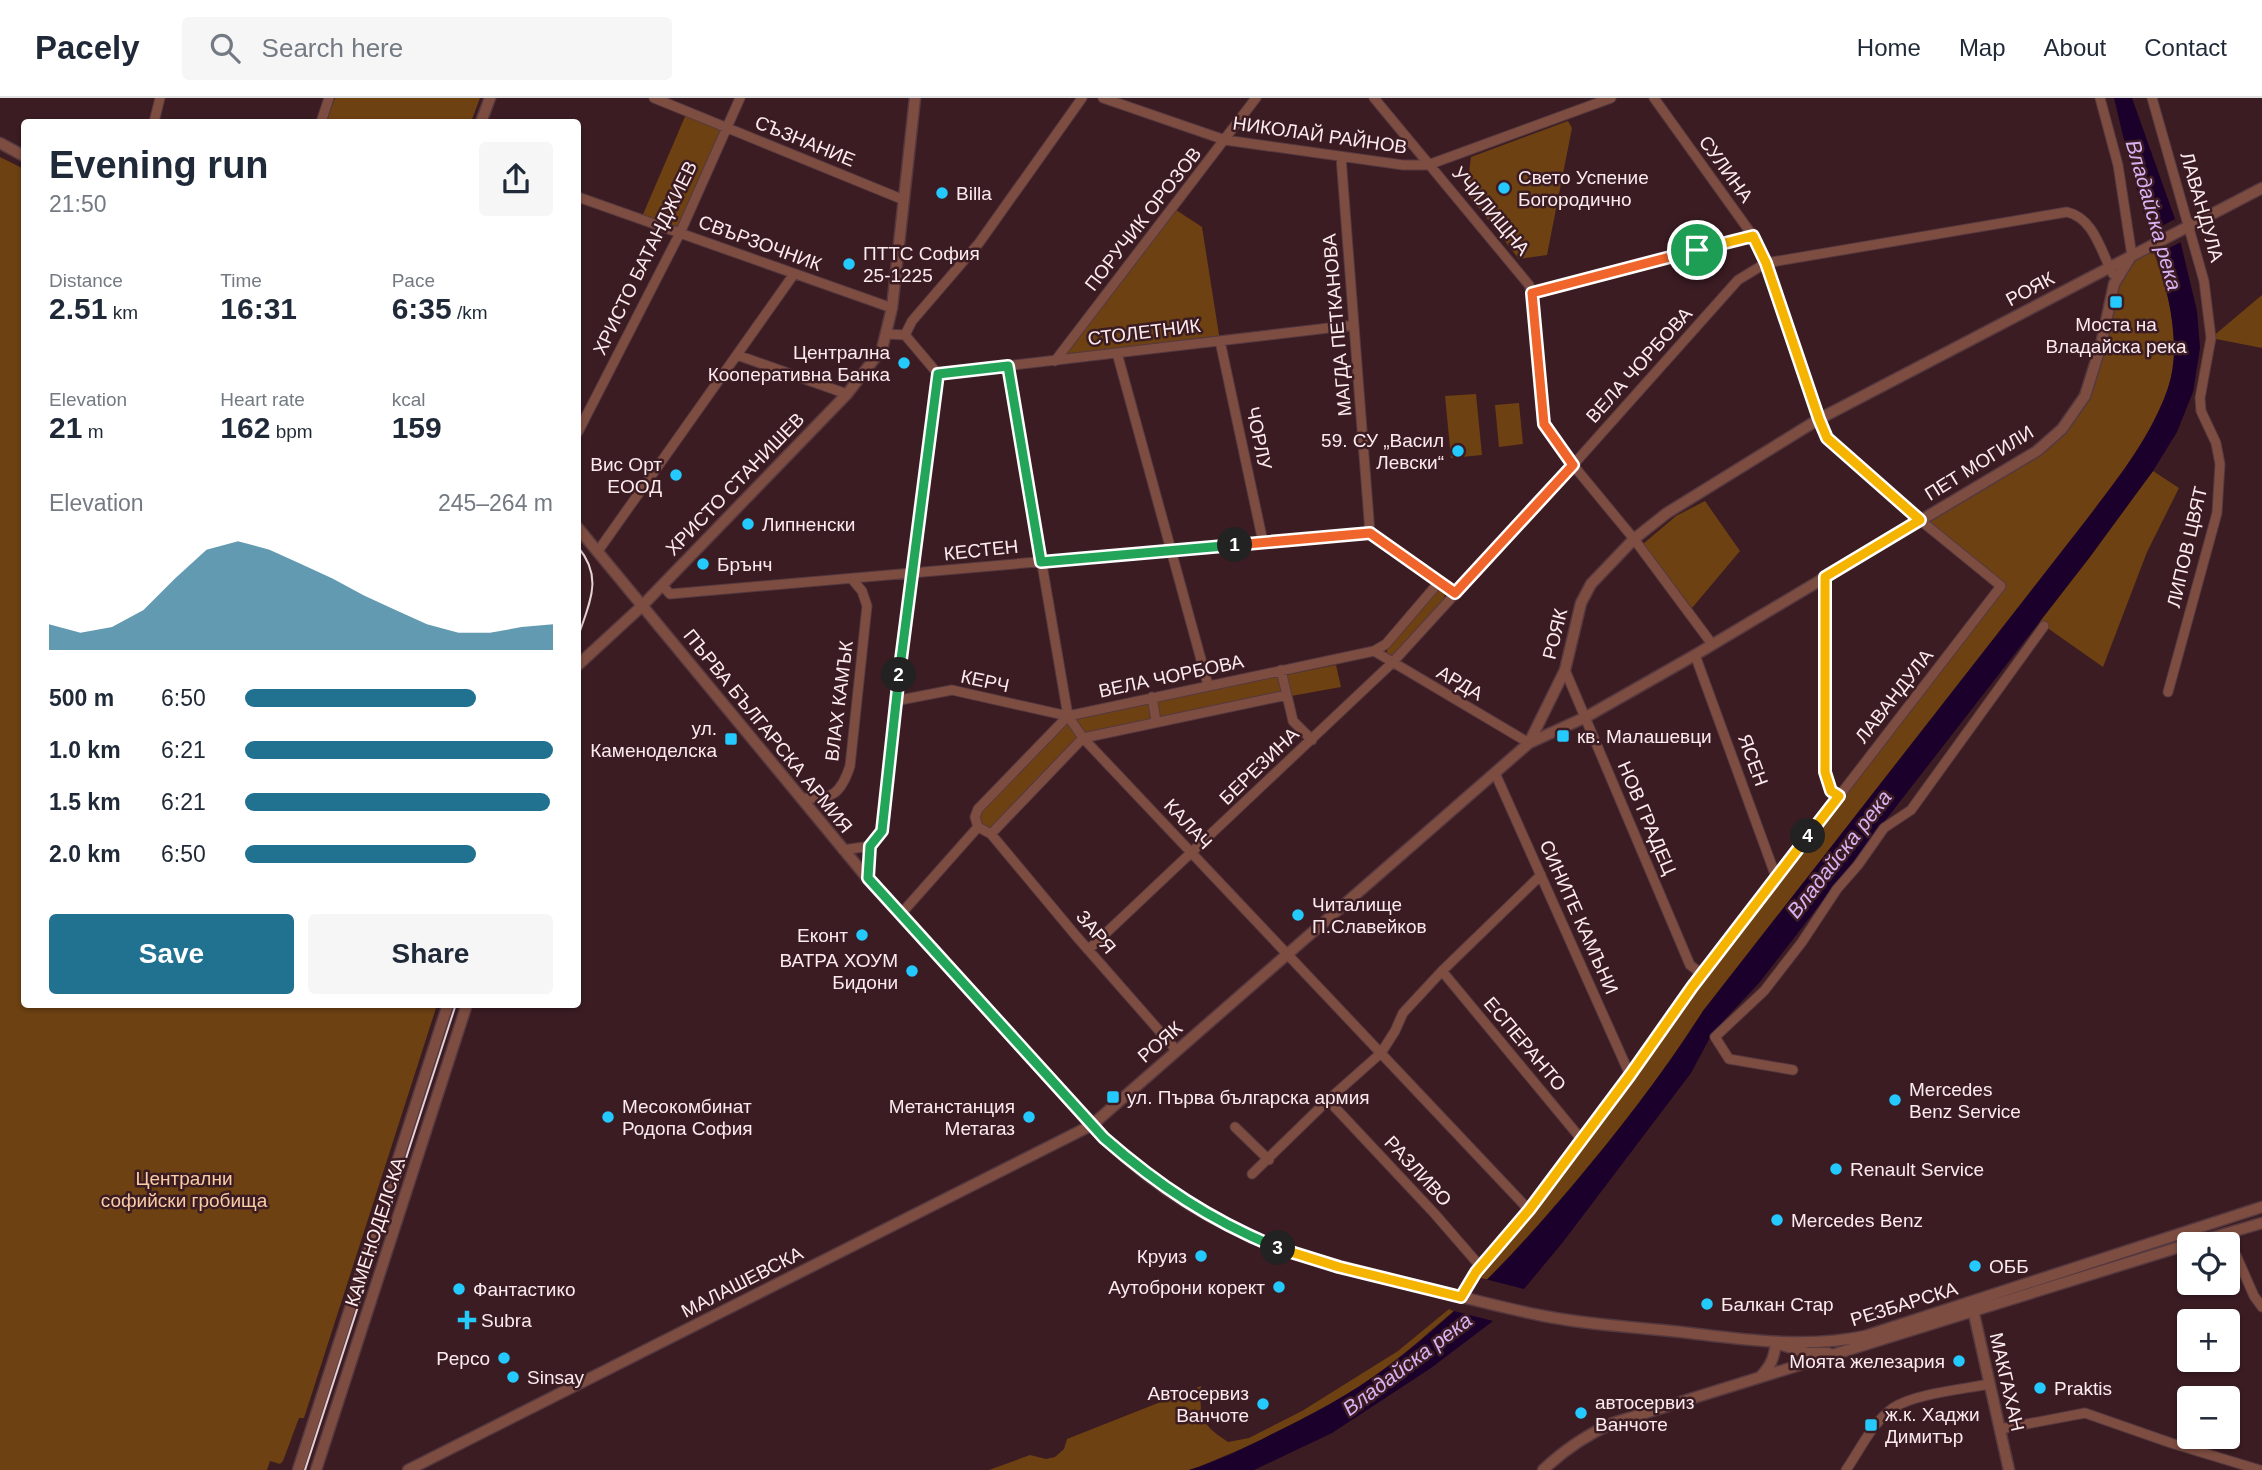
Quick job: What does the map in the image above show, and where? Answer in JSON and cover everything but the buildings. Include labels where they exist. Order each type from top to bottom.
[{"type":"street","points":[[154,119],[160,98]]},
{"type":"street","points":[[322,119],[327,98]]},
{"type":"street","points":[[482,119],[490,98]]},
{"type":"street","name":"СЪЗНАНИЕ","points":[[654,98],[904,200]]},
{"type":"street","name":"ХРИСТО БАТАНДЖИЕВ","points":[[581,426],[680,233],[740,98]]},
{"type":"street","name":"ХРИСТО СТАНИШЕВ","points":[[642,606],[847,394],[878,357],[887,334],[892,309],[915,98]]},
{"type":"street","points":[[905,335],[912,321],[979,243],[1082,98]]},
{"type":"street","name":"НИКОЛАЙ РАЙНОВ","points":[[1104,98],[1225,141],[1403,165],[1428,165],[1611,98]]},
{"type":"street","name":"ПОРУЧИК ОРОЗОВ","points":[[1055,360],[1256,98]]},
{"type":"street","name":"УЧИЛИЩНА","points":[[1374,98],[1524,278],[1532,293],[1544,424],[1712,644]]},
{"type":"street","name":"СУЛИНА","points":[[1654,98],[1753,236],[1766,263],[1827,438],[1920,520],[2001,586]]},
{"type":"street","points":[[2100,98],[2118,165],[2132,256]]},
{"type":"street","name":"ЛАВАНДУЛА","points":[[2152,98],[2183,228],[2204,281],[2211,338],[2200,398],[2201,411]]},
{"type":"street","points":[[0,143],[21,154]]},
{"type":"street","name":"МАГДА ПЕТКАНОВА","points":[[1341,157],[1370,533]]},
{"type":"street","name":"РОЯК","points":[[1092,1125],[1529,743],[1565,670],[1581,603],[1600,573],[1634,539],[1667,513],[1819,419],[2262,188]]},
{"type":"street","name":"СВЪРЗОЧНИК","points":[[581,198],[892,309]]},
{"type":"street","name":"ВЕЛА ЧОРБОВА","points":[[1392,663],[1738,280],[1766,263],[2067,212],[2076,214],[2093,232],[2116,280]]},
{"type":"street","points":[[1532,293],[1753,236]]},
{"type":"street","name":"ПЕТ МОГИЛИ","points":[[1529,743],[1586,717],[2037,452],[2062,429],[2085,396],[2101,345],[2116,280],[2132,256]]},
{"type":"street","points":[[598,551],[794,274]]},
{"type":"street","name":"СТОЛЕТНИК","points":[[938,374],[1354,325]]},
{"type":"street","points":[[868,878],[870,846],[882,831],[895,701],[938,374],[905,335],[887,334]]},
{"type":"street","name":"ЧОРЛУ","points":[[1220,341],[1263,542]]},
{"type":"street","points":[[1117,353],[1208,685]]},
{"type":"street","points":[[737,355],[847,394]]},
{"type":"street","name":"КАЛАЧ","points":[[1008,366],[1068,716],[1083,738],[1529,1210]]},
{"type":"street","name":"ЛИПОВ ЦВЯТ","points":[[2168,692],[2217,513],[2220,464],[2216,443],[2201,411]]},
{"type":"street","name":"ПЪРВА БЪЛГАРСКА АРМИЯ","points":[[581,531],[900,915],[1092,1125],[1130,1161],[1178,1197],[1208,1215],[1290,1252],[1461,1297],[1545,1316],[1776,1343]]},
{"type":"street","points":[[1370,533],[1455,593]]},
{"type":"street","name":"КЕСТЕН","points":[[662,585],[670,594],[1370,533]]},
{"type":"street","points":[[1825,577],[1825,772],[1831,791],[1839,796]]},
{"type":"street","name":"ВЛАХ КАМЪК","points":[[802,798],[814,799],[832,795],[845,783],[850,766],[867,606],[862,591],[852,579]]},
{"type":"street","points":[[1374,651],[1386,644],[1439,582]]},
{"type":"street","name":"ЛАВАНДУЛА","points":[[1461,1297],[1480,1266],[1529,1210],[1702,974],[2001,586]]},
{"type":"street","points":[[581,662],[642,606]]},
{"type":"street","points":[[1793,1070],[1730,1059],[1715,1037],[1764,990],[1884,828],[1911,810],[2043,626]]},
{"type":"street","name":"ВЕЛА ЧОРБОВА","points":[[1068,716],[1374,651]]},
{"type":"street","name":"АРДА","points":[[1374,651],[1529,743]]},
{"type":"street","name":"ЯСЕН","points":[[1695,654],[1776,877]]},
{"type":"street","points":[[581,670],[589,655]]},
{"type":"street","name":"БЕРЕЗИНА","points":[[1088,950],[1392,663]]},
{"type":"street","points":[[1281,670],[1293,721],[1312,740]]},
{"type":"street","name":"НОВ ГРАДЕЦ","points":[[1565,670],[1690,965],[1702,974]]},
{"type":"street","name":"КЕРЧ","points":[[895,701],[952,690],[1068,716]]},
{"type":"street","points":[[1068,716],[978,809],[975,817],[978,827],[991,834],[1083,738],[1287,695]]},
{"type":"street","points":[[1152,697],[1156,721]]},
{"type":"street","name":"СИНИТЕ КАМЪНИ","points":[[1495,773],[1630,1075]]},
{"type":"street","points":[[900,915],[978,827]]},
{"type":"street","name":"ЗАРЯ","points":[[991,834],[1177,1051]]},
{"type":"street","points":[[844,850],[870,846]]},
{"type":"street","points":[[1252,1174],[1381,1053],[1403,1013],[1442,971],[1541,875]]},
{"type":"street","name":"ЕСПЕРАНТО","points":[[1442,971],[1582,1140]]},
{"type":"street","name":"КАМЕНОДЕЛСКА","points":[[298,1470],[447,1008]]},
{"type":"street","name":"КАМЕНОДЕЛСКА","points":[[317,1469],[466,1008]]},
{"type":"street","name":"РАЗЛИВО","points":[[1328,1100],[1480,1266]]},
{"type":"street","name":"МАЛАШЕВСКА","points":[[408,1470],[1092,1125]]},
{"type":"street","points":[[1235,1127],[1269,1160]]},
{"type":"street","name":"РЕЗБАРСКА","points":[[1544,1470],[1561,1453],[1586,1436],[1614,1423],[1841,1353],[2262,1207]]},
{"type":"street","name":"РЕЗБАРСКА","points":[[2231,1232],[2262,1223]]},
{"type":"street","name":"РЕЗБАРСКА","points":[[1776,1343],[1847,1340],[1866,1336],[2177,1247]]},
{"type":"street","points":[[2240,1264],[2262,1307]]},
{"type":"street","name":"МАКГАХАН","points":[[1972,1307],[2009,1470]]},
{"type":"street","points":[[1759,1378],[1770,1367],[1776,1343]]},
{"type":"street","name":"РЕЗБАРСКА","points":[[1776,1343],[1807,1353],[1841,1353]]},
{"type":"street","points":[[1846,1470],[1878,1422],[1894,1407],[1914,1399],[1989,1384]]},
{"type":"street","points":[[2000,1429],[2085,1413],[2171,1444],[2260,1470]]},
{"type":"green space","points":[[335,98],[480,98],[472,119],[327,119]]},
{"type":"green space","points":[[687,112],[727,128],[680,233],[641,219]]},
{"type":"green space","points":[[1568,121],[1572,128],[1547,255],[1519,259],[1470,197],[1468,180],[1471,157]]},
{"type":"green space","name":"Централни софийски гробища","points":[[0,157],[21,168],[21,1008],[436,1008],[304,1418],[299,1418],[283,1461],[280,1464],[270,1461],[267,1470],[0,1470]]},
{"type":"green space","points":[[1173,208],[1202,227],[1220,341],[1055,361]]},
{"type":"green space","points":[[2152,245],[2171,312],[2174,360],[2163,403],[2141,444],[2087,519],[1703,1011],[1655,1082],[1602,1150],[1489,1280],[1481,1278],[1461,1297],[2000,586],[1920,520],[2037,452],[2085,396],[2121,271]]},
{"type":"green space","points":[[2262,295],[2262,348],[2211,338]]},
{"type":"green space","points":[[1476,394],[1482,455],[1451,458],[1445,396]]},
{"type":"green space","points":[[1519,403],[1523,444],[1499,447],[1495,405]]},
{"type":"green space","points":[[2153,471],[2179,488],[2147,552],[2103,667],[2039,622]]},
{"type":"green space","points":[[1705,501],[1740,551],[1692,608],[1643,544],[1676,516]]},
{"type":"green space","points":[[1441,588],[1445,592],[1444,600],[1394,655],[1390,656],[1387,647],[1437,589]]},
{"type":"green space","points":[[1336,665],[1341,687],[1291,696],[1286,675]]},
{"type":"green space","points":[[1281,670],[1287,695],[1083,738],[991,834],[978,827],[978,809],[1068,716]]},
{"type":"green space","points":[[1449,1309],[1454,1311],[1405,1353],[1343,1397],[1271,1435],[1196,1468],[989,1470],[1030,1455],[1046,1459],[1055,1457],[1064,1449],[1067,1439],[1201,1386],[1202,1413],[1213,1431],[1228,1442],[1249,1438],[1302,1411],[1398,1351]]},
{"type":"water","name":"Владайска река","points":[[2114,98],[2132,98],[2175,219],[2197,311],[2200,348],[2193,392],[2177,432],[2153,471],[2090,557],[1759,983],[1713,1032],[1691,1073],[1563,1242],[1524,1289],[1493,1321],[1431,1368],[1332,1433],[1254,1470],[1189,1470],[1252,1444],[1316,1412],[1359,1386],[1438,1326],[1507,1259],[1624,1122],[1673,1057],[1703,1011],[2087,519],[2133,456],[2153,423],[2168,388],[2174,343],[2167,294]]},
{"type":"pier","points":[[2175,219],[2181,242],[2155,255],[2149,233]]},
{"type":"pier","points":[[1485,1279],[1528,1290],[1497,1322],[1450,1310]]},
{"type":"tram line","points":[[581,551],[591,569],[592,580],[590,602],[581,628]]},
{"type":"tram line","points":[[305,1470],[455,1008]]},
{"type":"place","name":"Свето Успение Богородично","points":[[1504,188]]},
{"type":"place","name":"Billa","points":[[942,193]]},
{"type":"place","name":"ПТТС София 25-1225","points":[[849,264]]},
{"type":"place","name":"Моста на Владайска река","points":[[2116,302]]},
{"type":"place","name":"Централна Кооперативна Банка","points":[[904,363]]},
{"type":"place","name":"59. СУ „Васил Левски“","points":[[1458,451]]},
{"type":"place","name":"Вис Орт ЕООД","points":[[676,475]]},
{"type":"place","name":"Липненски","points":[[748,524]]},
{"type":"place","name":"Брънч","points":[[703,564]]},
{"type":"place","name":"кв. Малашевци","points":[[1563,736]]},
{"type":"place","name":"ул. Каменоделска","points":[[731,739]]},
{"type":"place","name":"Читалище П.Славейков","points":[[1298,915]]},
{"type":"place","name":"Еконт","points":[[862,935]]},
{"type":"place","name":"ВАТРА ХОУМ Бидони","points":[[912,971]]},
{"type":"place","name":"ул. Първа българска армия","points":[[1113,1097]]},
{"type":"place","name":"Mercedes Benz Service","points":[[1895,1100]]},
{"type":"place","name":"Месокомбинат Родопа София","points":[[608,1117]]},
{"type":"place","name":"Метанстанция Метагаз","points":[[1029,1117]]},
{"type":"place","name":"Renault Service","points":[[1836,1169]]},
{"type":"place","name":"Mercedes Benz","points":[[1777,1220]]},
{"type":"place","name":"Круиз","points":[[1201,1256]]},
{"type":"place","name":"ОББ","points":[[1975,1266]]},
{"type":"place","name":"Аутоброни корект","points":[[1279,1287]]},
{"type":"place","name":"Фантастико","points":[[459,1289]]},
{"type":"place","name":"Балкан Стар","points":[[1707,1304]]},
{"type":"place","name":"Subra","points":[[467,1320]]},
{"type":"place","name":"Pepco","points":[[504,1358]]},
{"type":"place","name":"Моята железария","points":[[1959,1361]]},
{"type":"place","name":"Sinsay","points":[[513,1377]]},
{"type":"place","name":"Praktis","points":[[2040,1388]]},
{"type":"place","name":"Автосервиз Ванчоте","points":[[1263,1404]]},
{"type":"place","name":"автосервиз Ванчоте","points":[[1581,1413]]},
{"type":"place","name":"ж.к. Хаджи Димитър","points":[[1871,1425]]},
{"type":"route","points":[[1753,236],[1766,263],[1827,438],[1920,520],[1825,577],[1825,772],[1831,791],[1839,796],[1692,987],[1529,1210],[1476,1272],[1461,1297],[1339,1267],[1255,1238],[1178,1197],[1104,1138],[868,878],[870,846],[882,831],[895,701],[938,374],[1008,366],[1041,562],[1370,533],[1455,593],[1573,465],[1544,424],[1532,293],[1697,250],[1753,236]]}]
